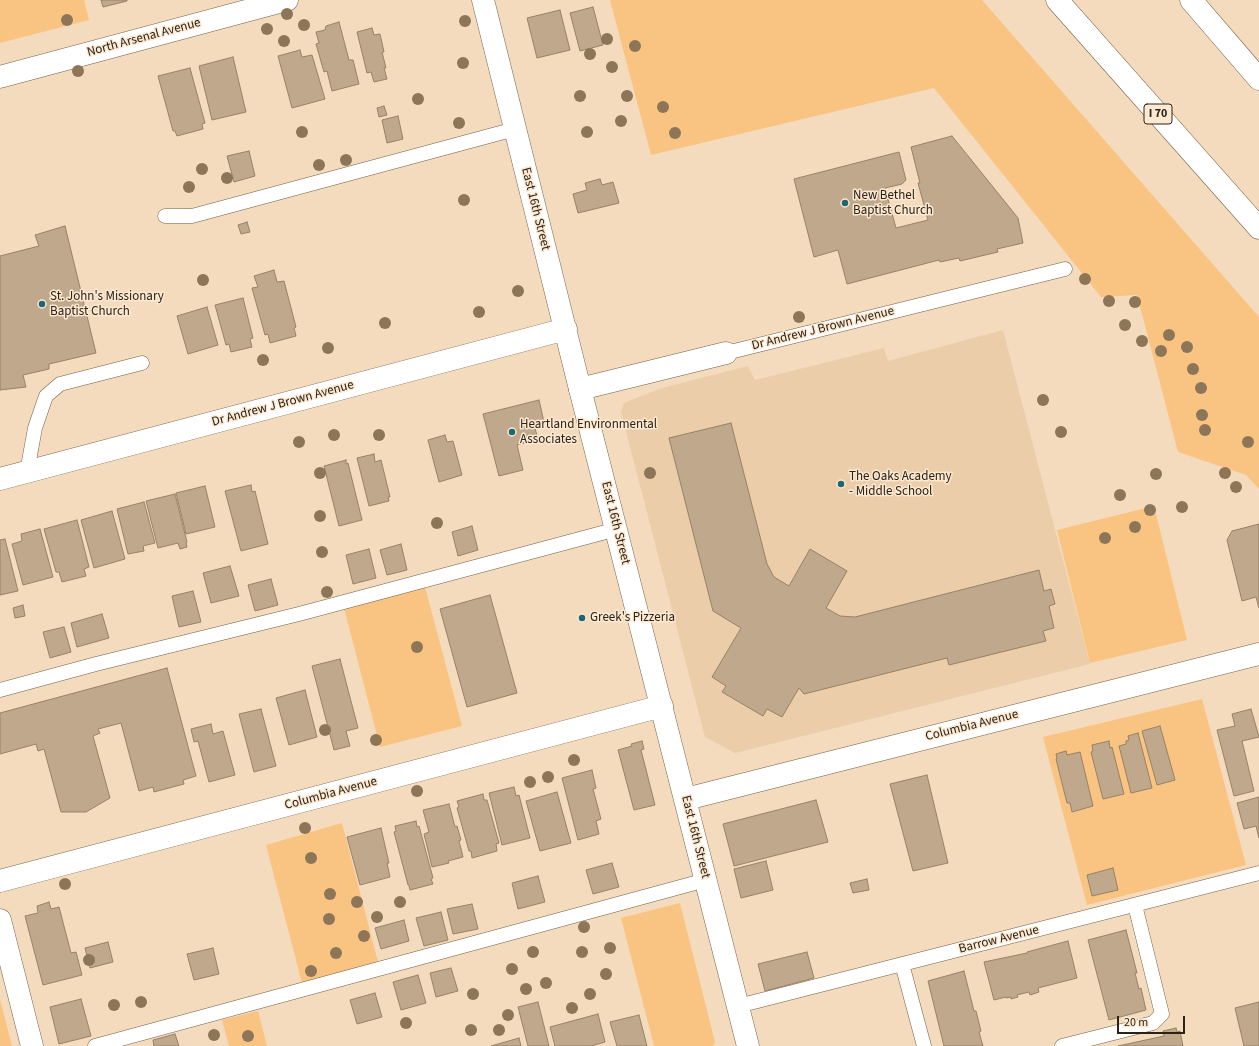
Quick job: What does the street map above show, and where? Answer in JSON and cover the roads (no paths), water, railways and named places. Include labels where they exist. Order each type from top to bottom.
[{"type":"main road","name":"North Arsenal Avenue","points":[[0,77],[287,0]]},
{"type":"main road","name":"East 16th Street","points":[[483,0],[580,389],[748,1046]]},
{"type":"main road","name":"I 70","points":[[1057,0],[1259,228]]},
{"type":"main road","points":[[1190,0],[1259,79]]},
{"type":"main road","name":"Dr Andrew J Brown Avenue","points":[[0,479],[566,329]]},
{"type":"main road","name":"Dr Andrew J Brown Avenue","points":[[580,389],[726,353]]},
{"type":"main road","name":"Columbia Avenue","points":[[686,799],[1259,654]]},
{"type":"main road","name":"Columbia Avenue","points":[[0,881],[662,706]]},
{"type":"main road","points":[[0,920],[32,1046]]},
{"type":"lane","points":[[164,216],[192,216],[515,129]]},
{"type":"lane","name":"Dr Andrew J Brown Avenue","points":[[726,353],[1065,269]]},
{"type":"lane","points":[[27,472],[35,428],[46,396],[60,384],[142,363]]},
{"type":"lane","points":[[0,690],[96,664],[299,614],[617,529]]},
{"type":"lane","name":"Barrow Avenue","points":[[738,1006],[1259,873]]},
{"type":"lane","points":[[95,1046],[706,880]]},
{"type":"lane","points":[[1062,1046],[1152,1023],[1162,1014],[1135,905]]},
{"type":"lane","points":[[902,964],[924,1046]]},
{"type":"place","name":"New Bethel Baptist Church","points":[[845,203]]},
{"type":"place","name":"St. John's Missionary Baptist Church","points":[[42,304]]},
{"type":"place","name":"Heartland Environmental Associates","points":[[512,432]]},
{"type":"place","name":"The Oaks Academy - Middle School","points":[[841,484]]},
{"type":"place","name":"Greek's Pizzeria","points":[[582,618]]}]
